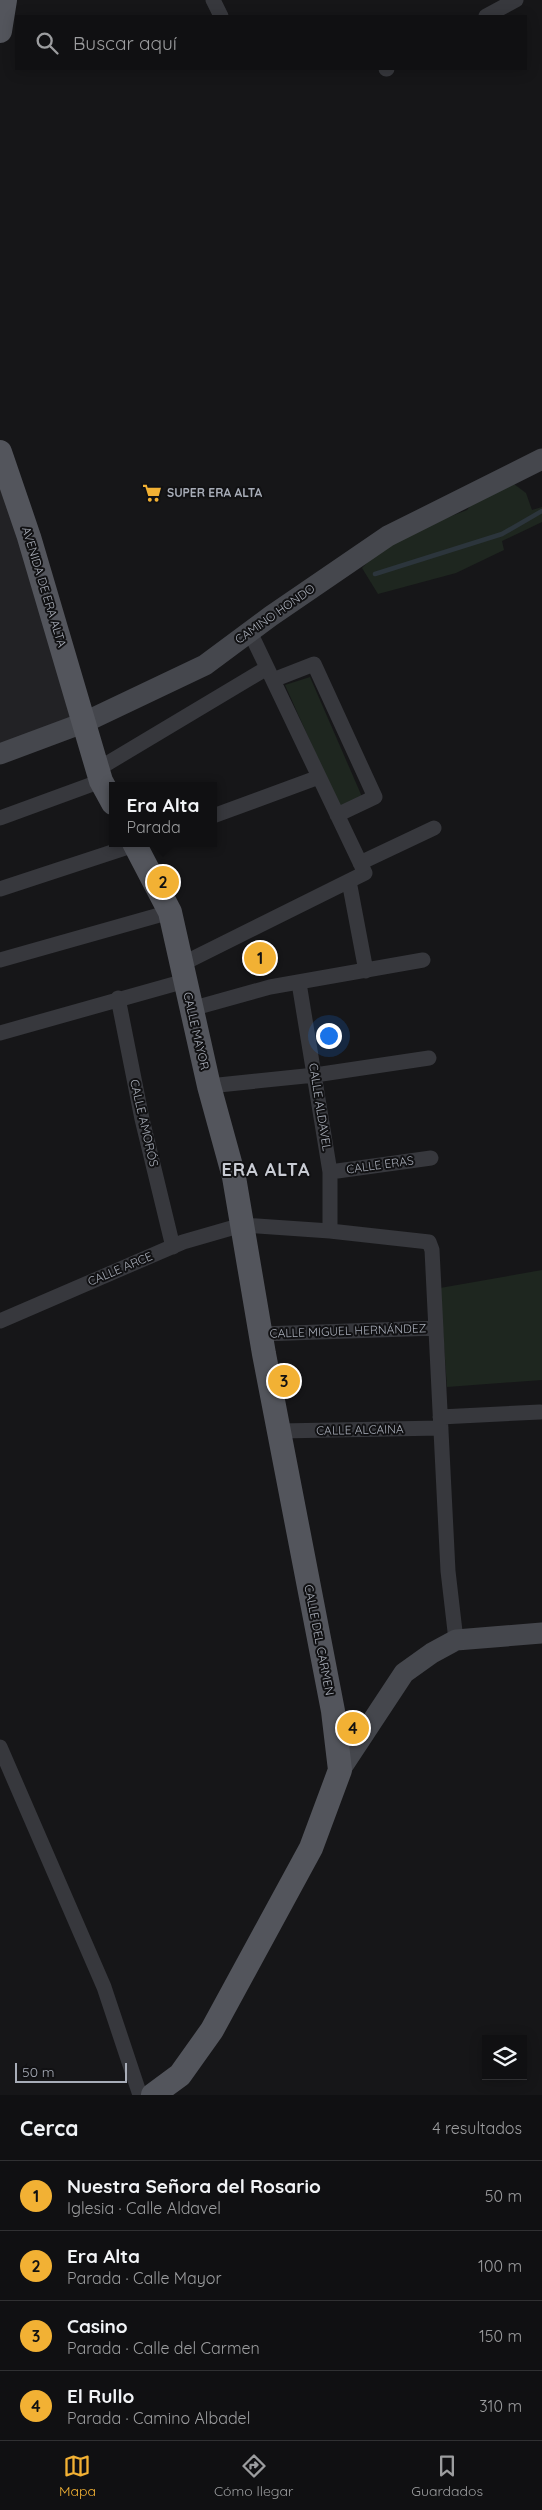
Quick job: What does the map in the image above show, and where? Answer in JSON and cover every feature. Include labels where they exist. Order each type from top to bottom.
[{"type":"main road","points":[[0,31],[5,0]]},
{"type":"main road","name":"AVENIDA DE ERA ALTA","points":[[0,452],[29,537],[83,723]]},
{"type":"main road","name":"CAMINO HONDO","points":[[0,754],[83,723],[204,665],[388,536],[542,459]]},
{"type":"main road","points":[[83,723],[100,775],[109,794]]},
{"type":"main road","name":"CALLE MAYOR","points":[[138,847],[170,912],[209,1086],[234,1177],[242,1225]]},
{"type":"main road","name":"CALLE DEL CARMEN","points":[[153,2095],[180,2075],[212,2030],[311,1848],[340,1770],[333,1711],[279,1431],[242,1225]]},
{"type":"main road","points":[[340,1770],[404,1673],[456,1640],[542,1633]]},
{"type":"street","points":[[213,0],[220,15]]},
{"type":"street","points":[[488,15],[516,0]]},
{"type":"street","points":[[0,1033],[118,998],[183,972],[365,873],[250,632]]},
{"type":"street","points":[[0,818],[100,775],[270,674],[314,664],[375,797],[337,815]]},
{"type":"street","points":[[217,815],[319,777]]},
{"type":"street","points":[[360,863],[434,828]]},
{"type":"street","points":[[0,889],[127,847]]},
{"type":"street","points":[[349,881],[366,970]]},
{"type":"street","points":[[0,960],[170,912]]},
{"type":"street","points":[[191,1009],[270,987],[423,960]]},
{"type":"street","name":"CALLE ALDAVEL","points":[[300,983],[330,1172],[330,1231]]},
{"type":"street","name":"CALLE AMORÓS","points":[[118,998],[142,1118],[173,1246]]},
{"type":"street","points":[[209,1086],[315,1075],[429,1058]]},
{"type":"street","name":"CALLE ERAS","points":[[330,1172],[431,1158]]},
{"type":"street","points":[[242,1225],[330,1231],[429,1242],[432,1250],[448,1571],[456,1640]]},
{"type":"street","name":"CALLE ARCE","points":[[0,1321],[173,1246],[242,1225]]},
{"type":"street","name":"CALLE MIGUEL HERNÁNDEZ","points":[[261,1334],[436,1328]]},
{"type":"street","name":"CALLE ALCAINA","points":[[279,1431],[441,1422],[540,1412]]},
{"type":"street","points":[[0,1747],[104,1988],[140,2095]]},
{"type":"shaded area","points":[[0,452],[83,723],[0,754]]},
{"type":"shaded area","points":[[510,481],[526,493],[532,510],[542,507],[542,522],[502,541],[504,550],[456,573],[378,594],[362,568],[381,549],[420,528],[467,510],[476,498]]},
{"type":"shaded area","points":[[310,677],[363,799],[340,808],[285,685]]},
{"type":"shaded area","points":[[542,1270],[542,1380],[447,1387],[440,1288]]},
{"type":"waterway","points":[[375,574],[502,534],[542,511]]},
{"type":"place","name":"SUPER ERA ALTA","points":[[152,493]]},
{"type":"place","name":"Era Alta","points":[[163,882]]},
{"type":"place","name":"Nuestra Señora del Rosario","points":[[260,958]]},
{"type":"place","name":"Casino","points":[[284,1381]]},
{"type":"place","name":"El Rullo","points":[[353,1728]]},
{"type":"district","name":"ERA ALTA","points":[[266,1170]]}]
